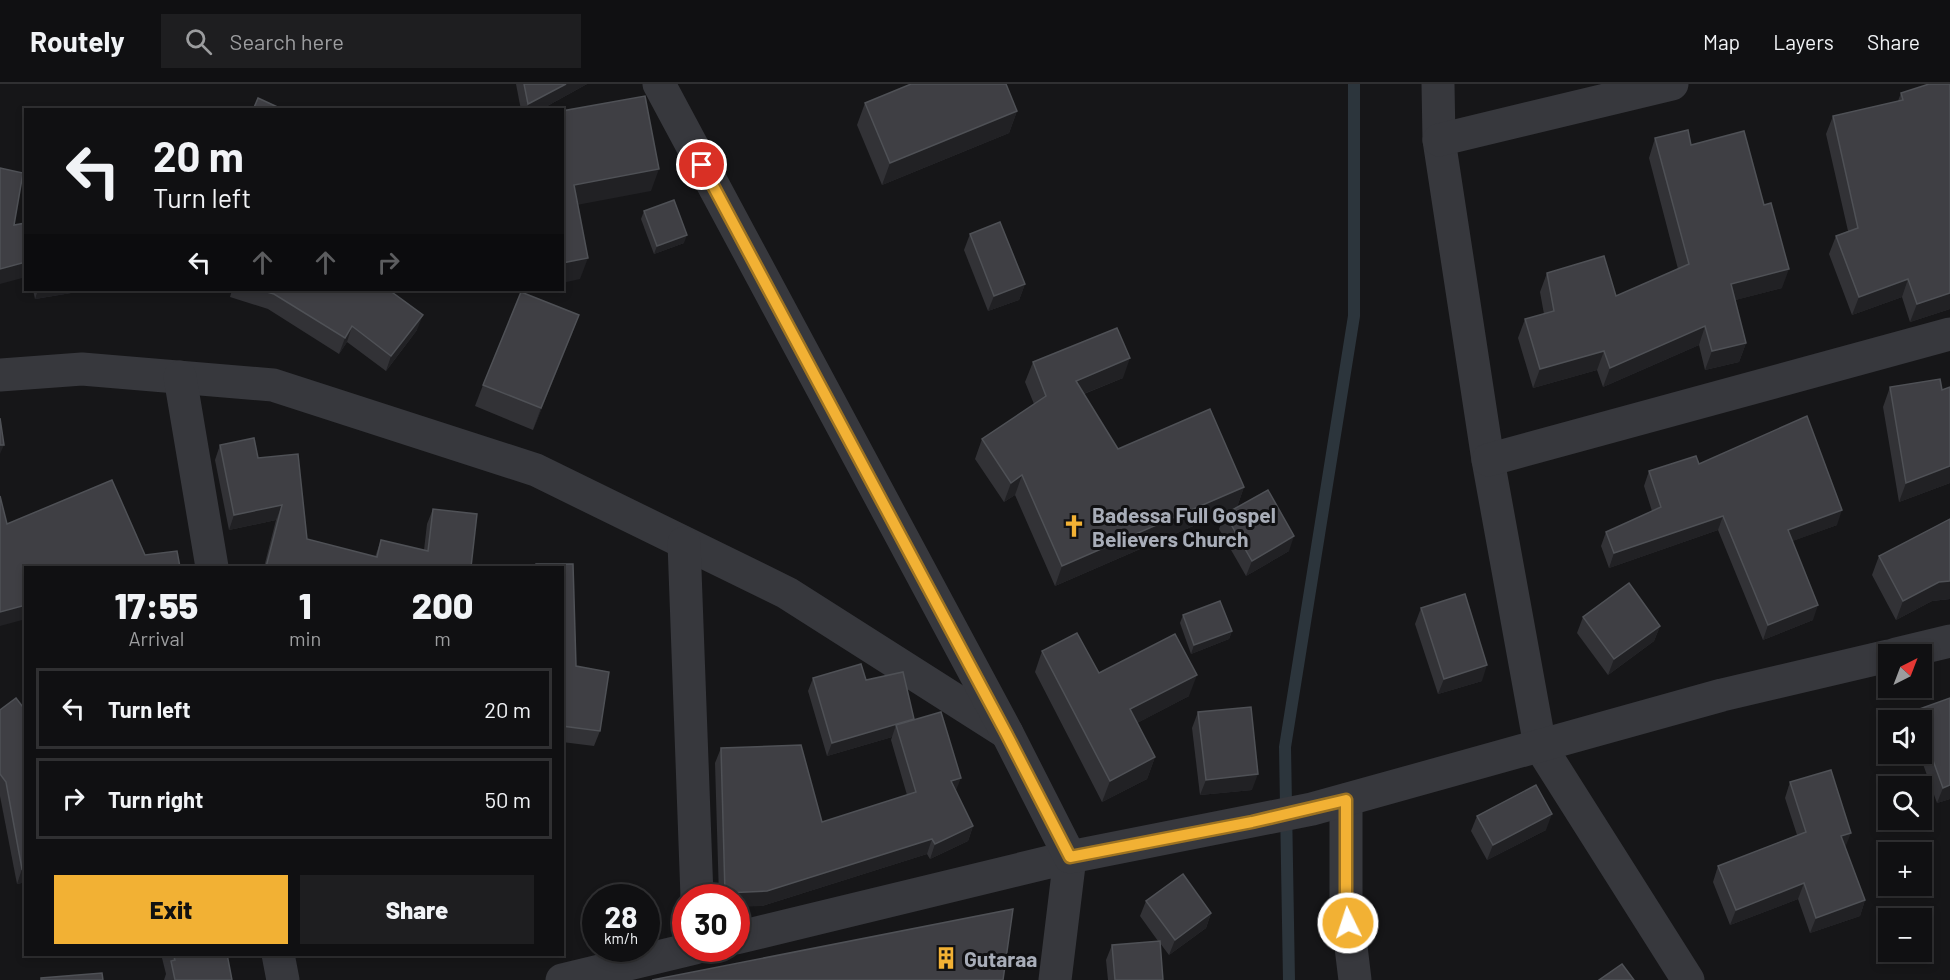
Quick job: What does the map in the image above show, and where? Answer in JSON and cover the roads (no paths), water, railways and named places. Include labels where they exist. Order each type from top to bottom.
[{"type":"street","points":[[659,84],[1070,857],[1055,980]]},
{"type":"street","points":[[1438,84],[1439,140],[1488,460],[1540,746],[1688,980]]},
{"type":"street","points":[[1439,140],[1672,84]]},
{"type":"street","points":[[1488,460],[1950,334]]},
{"type":"street","points":[[0,375],[82,369],[273,385],[536,470],[787,593],[1006,733]]},
{"type":"street","points":[[180,377],[212,566]]},
{"type":"street","points":[[684,543],[697,884]]},
{"type":"street","points":[[1932,645],[1950,641]]},
{"type":"street","points":[[750,935],[1070,857],[1312,809],[1722,695],[1878,658]]},
{"type":"street","points":[[1346,800],[1346,904],[1355,980]]},
{"type":"street","points":[[562,980],[672,954]]},
{"type":"street","points":[[278,956],[283,980]]},
{"type":"waterway","points":[[1289,980],[1285,747],[1354,316],[1354,84]]},
{"type":"place","name":"Badessa Full Gospel Believers Church","points":[[1074,526]]},
{"type":"place","name":"Gutaraa","points":[[946,958]]}]
